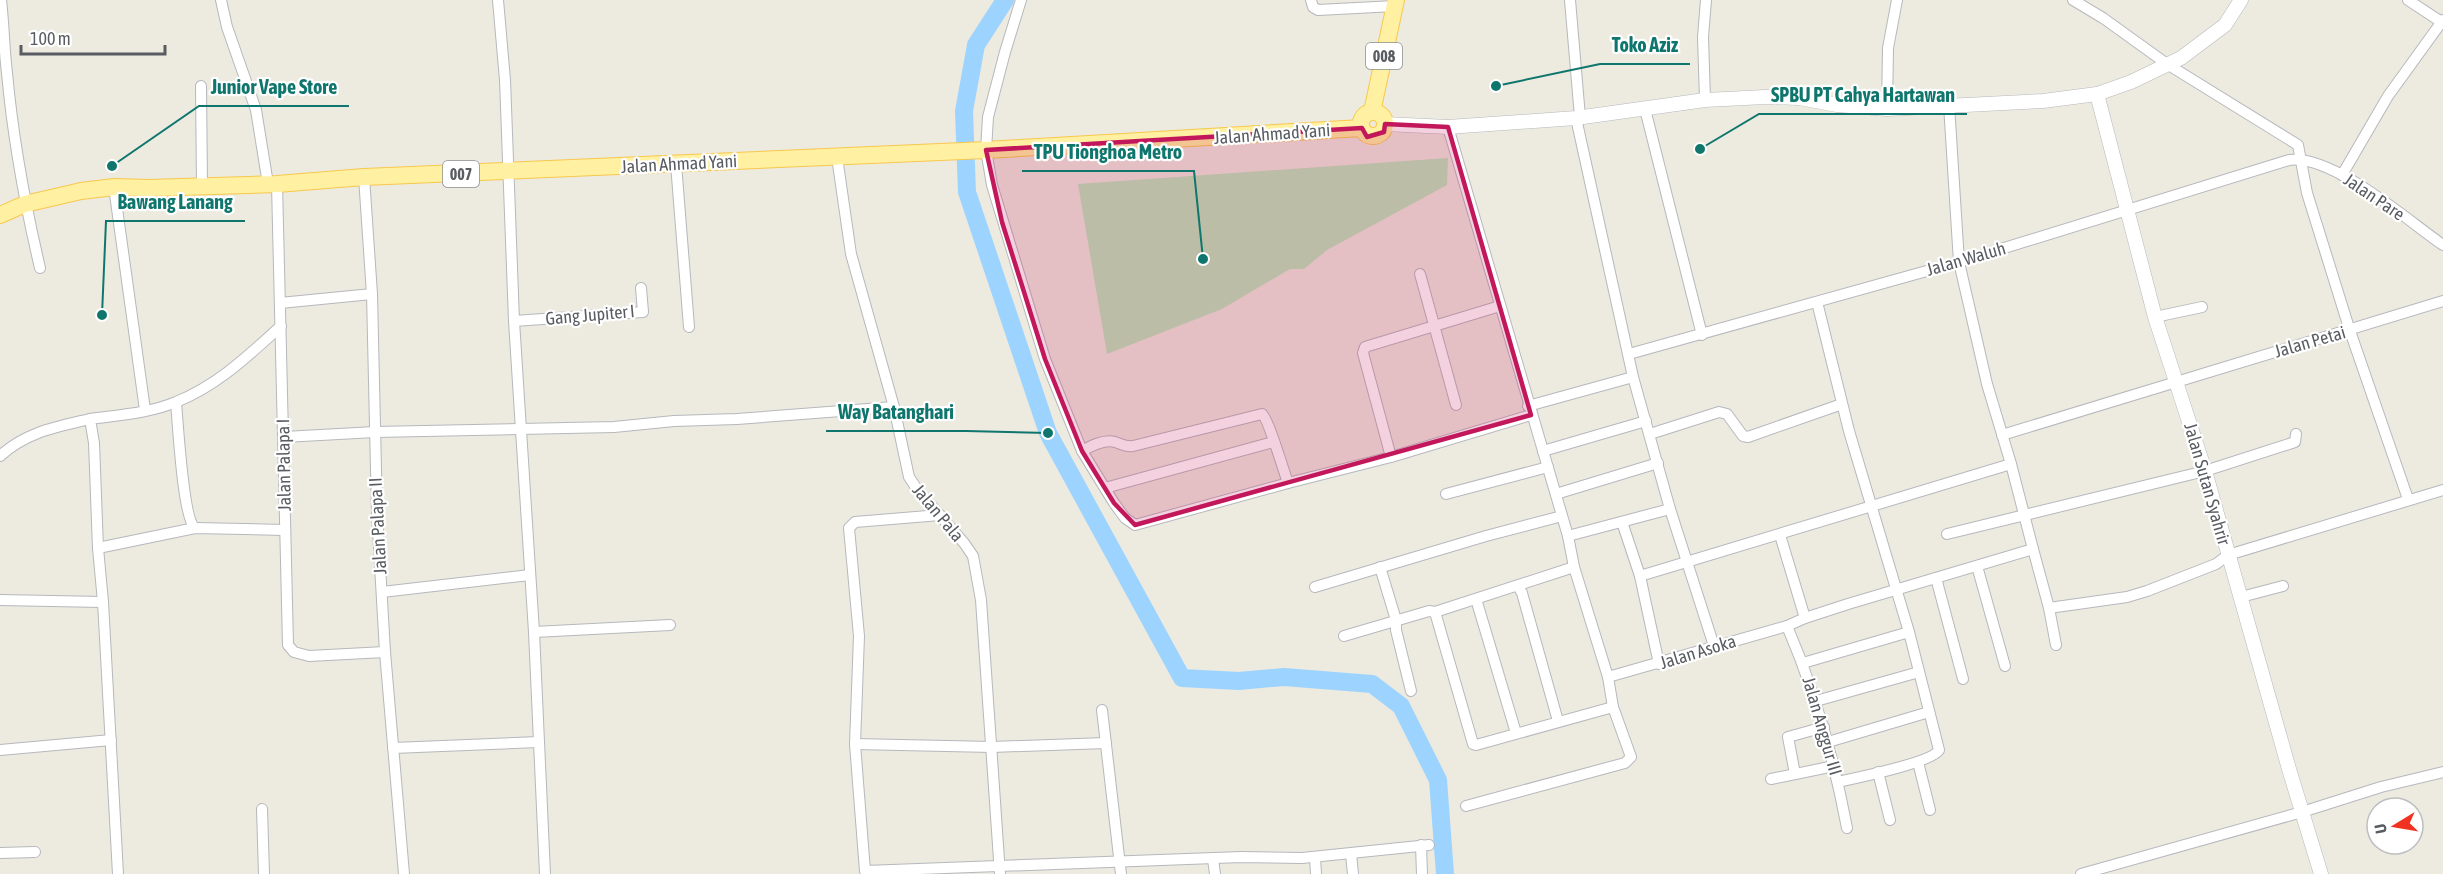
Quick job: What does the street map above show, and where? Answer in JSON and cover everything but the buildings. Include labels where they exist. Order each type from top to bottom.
[{"type":"main road","name":"008","points":[[1362,128],[1362,119],[1372,112],[1395,3]]},
{"type":"main road","points":[[1362,128],[1368,135],[1381,133],[1385,124],[1383,116],[1372,112]]},
{"type":"main road","name":"Jalan Ahmad Yani","points":[[0,216],[25,204],[81,191],[114,188],[273,184],[364,177],[982,151],[1362,128]]},
{"type":"street","points":[[1,0],[6,39],[3,71],[25,204],[40,268]]},
{"type":"street","name":"Jalan Palapa I","points":[[221,0],[227,27],[256,110],[273,184],[281,326],[288,645],[290,649],[299,654],[309,656],[386,652]]},
{"type":"street","points":[[498,0],[505,80],[514,321],[534,632],[545,874]]},
{"type":"street","points":[[1022,0],[1005,52],[988,117],[982,151],[1045,359],[1082,451],[1125,518],[1135,525],[1391,457],[1633,377]]},
{"type":"street","points":[[1311,0],[1313,7],[1318,10],[1395,3]]},
{"type":"street","points":[[1570,0],[1578,118],[1633,377],[1670,509],[1714,646]]},
{"type":"street","points":[[1705,100],[1703,37],[1706,0]]},
{"type":"street","points":[[1887,109],[1888,48],[1898,0]]},
{"type":"street","points":[[2073,0],[2103,18],[2168,64],[2298,145],[2307,193],[2350,331],[2408,499]]},
{"type":"street","points":[[1385,124],[1448,127],[1578,118],[1705,100],[1765,97],[1800,98],[1837,105],[1887,109],[2043,101],[2097,94],[2131,82],[2181,58],[2225,25],[2241,0]]},
{"type":"street","points":[[2342,175],[2388,96],[2443,22],[2408,0]]},
{"type":"street","points":[[201,86],[202,186]]},
{"type":"street","name":"Jalan Sutan Syahrir","points":[[2097,94],[2125,210],[2155,317],[2205,471],[2321,874]]},
{"type":"street","points":[[1949,105],[1959,262],[1987,384],[2011,464],[2049,608],[2056,645]]},
{"type":"street","points":[[1645,109],[1702,335]]},
{"type":"street","points":[[1448,127],[1568,536],[1574,567],[1608,677],[1613,707],[1630,752],[1629,760],[1466,806]]},
{"type":"street","name":"Jalan Pala","points":[[837,157],[851,254],[894,407],[909,477],[964,543],[976,565],[981,600],[1000,871]]},
{"type":"street","name":"Jalan Pare","points":[[2301,158],[2342,175],[2443,245]]},
{"type":"street","name":"Jalan Waluh","points":[[1629,354],[1959,262],[2301,158]]},
{"type":"street","points":[[676,164],[689,327]]},
{"type":"street","name":"Jalan Palapa II","points":[[364,177],[372,294],[382,592],[404,874]]},
{"type":"street","points":[[114,188],[145,410]]},
{"type":"street","points":[[1420,274],[1456,405]]},
{"type":"street","name":"Gang Jupiter I","points":[[514,321],[643,312],[641,288]]},
{"type":"street","points":[[280,303],[372,294]]},
{"type":"street","name":"Jalan Petai","points":[[2002,435],[2443,301]]},
{"type":"street","points":[[1817,302],[1842,404],[1871,507],[1910,632],[1939,750],[1935,756],[1918,762],[1838,782]]},
{"type":"street","points":[[1391,457],[1373,394],[1364,350],[1367,346],[1500,306]]},
{"type":"street","points":[[2155,317],[2202,307]]},
{"type":"street","points":[[0,456],[14,443],[25,437],[90,419],[176,403],[208,385],[242,361],[281,326]]},
{"type":"street","points":[[176,403],[189,520],[195,528]]},
{"type":"street","points":[[1650,434],[1724,412],[1743,436],[1748,437],[1842,404]]},
{"type":"street","points":[[284,437],[375,432],[614,427],[674,420],[737,419],[894,407]]},
{"type":"street","points":[[1082,451],[1095,444],[1113,441],[1123,447],[1133,446],[1262,414],[1268,421],[1288,483]]},
{"type":"street","points":[[90,419],[94,443],[98,548],[118,874]]},
{"type":"street","points":[[1543,451],[1646,420]]},
{"type":"street","points":[[1947,534],[2205,471],[2295,442],[2296,434]]},
{"type":"street","points":[[1105,488],[1273,442]]},
{"type":"street","points":[[1556,494],[1658,463]]},
{"type":"street","points":[[1640,576],[2011,464]]},
{"type":"street","points":[[1446,494],[1548,467]]},
{"type":"street","points":[[2049,608],[2127,597],[2216,564],[2228,555],[2443,490]]},
{"type":"street","points":[[1568,536],[1670,509]]},
{"type":"street","points":[[940,515],[855,522],[850,525],[859,636],[855,744],[866,871],[1120,869],[1241,857],[1315,857],[1425,845],[1422,874]]},
{"type":"street","points":[[1315,587],[1562,516]]},
{"type":"street","points":[[1622,522],[1640,576],[1659,664]]},
{"type":"street","points":[[98,548],[195,528],[285,530]]},
{"type":"street","points":[[1780,535],[1805,618]]},
{"type":"street","name":"Jalan Asoka","points":[[1608,677],[1787,626],[1805,618],[2033,549]]},
{"type":"street","points":[[1977,566],[2005,666]]},
{"type":"street","points":[[1380,567],[1396,620],[1396,630],[1411,691]]},
{"type":"street","points":[[1344,636],[1430,611],[1435,612],[1574,567]]},
{"type":"street","points":[[382,592],[530,575]]},
{"type":"street","points":[[1936,578],[1963,679]]},
{"type":"street","points":[[1518,586],[1522,593],[1558,721]]},
{"type":"street","points":[[2241,597],[2283,586]]},
{"type":"street","points":[[1476,599],[1516,733]]},
{"type":"street","points":[[0,600],[103,602]]},
{"type":"street","points":[[1435,612],[1472,742],[1476,745],[1613,707]]},
{"type":"street","points":[[534,632],[670,625]]},
{"type":"street","name":"Jalan Anggur III","points":[[1787,626],[1816,701],[1838,782],[1847,828]]},
{"type":"street","points":[[1803,663],[1910,632]]},
{"type":"street","points":[[1816,701],[1919,672]]},
{"type":"street","points":[[1102,710],[1120,869]]},
{"type":"street","points":[[1828,742],[1929,712]]},
{"type":"street","points":[[1795,774],[1788,737],[1824,728]]},
{"type":"street","points":[[0,750],[111,740]]},
{"type":"street","points":[[393,748],[538,742]]},
{"type":"street","points":[[855,744],[992,747],[1106,743]]},
{"type":"street","points":[[1918,762],[1930,810]]},
{"type":"street","points":[[1771,779],[1834,766]]},
{"type":"street","points":[[1878,772],[1890,820]]},
{"type":"street","points":[[2081,874],[2302,812],[2381,787],[2443,772]]},
{"type":"street","points":[[262,808],[264,874]]},
{"type":"street","points":[[0,853],[35,852]]},
{"type":"street","points":[[1351,854],[1353,874]]},
{"type":"street","points":[[1315,857],[1316,874]]},
{"type":"street","points":[[1213,860],[1215,874]]},
{"type":"highlighted area","points":[[1385,124],[1448,127],[1531,415],[1135,525],[1114,503],[1082,451],[1045,359],[1002,222],[986,150],[1362,128],[1367,137],[1384,132]]},
{"type":"green space","points":[[1448,158],[1447,185],[1327,250],[1304,269],[1290,269],[1222,309],[1107,354],[1078,184]]},
{"type":"waterway","points":[[1005,0],[976,45],[964,111],[967,192],[1048,433],[1182,678],[1239,681],[1284,677],[1372,684],[1401,706],[1438,780],[1445,874]]},
{"type":"place","name":"Toko Aziz","points":[[1496,86]]},
{"type":"place","name":"SPBU PT Cahya Hartawan","points":[[1700,149]]},
{"type":"place","name":"Junior Vape Store","points":[[112,166]]},
{"type":"place","name":"TPU Tionghoa Metro","points":[[1203,259]]},
{"type":"place","name":"Bawang Lanang","points":[[102,315]]},
{"type":"place","name":"Way Batanghari","points":[[1048,433]]}]
